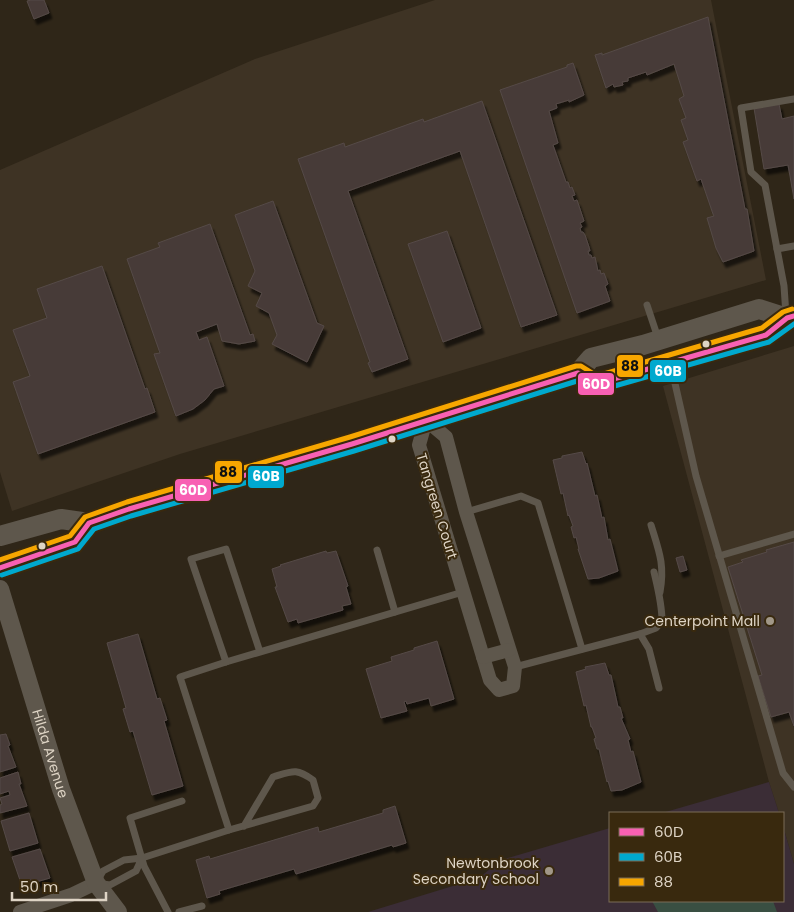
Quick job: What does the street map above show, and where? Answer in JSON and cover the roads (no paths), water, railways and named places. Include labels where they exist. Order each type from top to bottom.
[{"type":"main road","points":[[0,536],[62,519],[89,523],[139,506],[352,444],[578,373],[591,358],[659,341],[759,309],[790,317]]},
{"type":"main road","points":[[578,373],[596,384],[766,335],[790,317]]},
{"type":"main road","points":[[659,341],[667,363]]},
{"type":"main road","points":[[0,568],[75,542],[89,523]]},
{"type":"street","name":"Tangreen Court","points":[[426,420],[446,437],[466,512],[515,667],[512,686],[499,690],[490,680],[419,445],[426,420]]},
{"type":"street","name":"Hilda Avenue","points":[[0,589],[61,789],[96,883],[118,912]]},
{"type":"street","points":[[483,657],[510,650]]},
{"type":"street","points":[[20,912],[71,895],[96,883]]},
{"type":"lane","points":[[790,317],[765,185],[751,172],[741,108],[794,99]]},
{"type":"lane","points":[[777,250],[794,246]]},
{"type":"lane","points":[[647,305],[659,341]]},
{"type":"lane","points":[[667,363],[674,379],[696,476],[782,773],[793,785]]},
{"type":"lane","points":[[466,512],[521,496],[538,503],[582,649]]},
{"type":"lane","points":[[651,525],[662,562],[663,574],[660,594]]},
{"type":"lane","points":[[719,556],[794,534]]},
{"type":"lane","points":[[226,662],[191,559],[226,549],[260,652]]},
{"type":"lane","points":[[377,550],[395,612]]},
{"type":"lane","points":[[515,667],[640,634],[656,628],[662,621],[660,594],[654,572]]},
{"type":"lane","points":[[229,830],[180,677],[463,592]]},
{"type":"lane","points":[[640,634],[649,650],[659,688]]},
{"type":"lane","points":[[142,858],[136,871],[110,885],[96,883],[103,871],[124,860],[142,858],[313,806],[318,798],[313,780],[302,772],[290,772],[273,777],[244,826]]},
{"type":"lane","points":[[168,912],[144,866],[130,818],[182,801]]},
{"type":"lane","points":[[179,912],[202,906]]},
{"type":"place","name":"Centerpoint Mall","points":[[770,621]]},
{"type":"place","name":"Newtonbrook Secondary School","points":[[549,871]]}]
